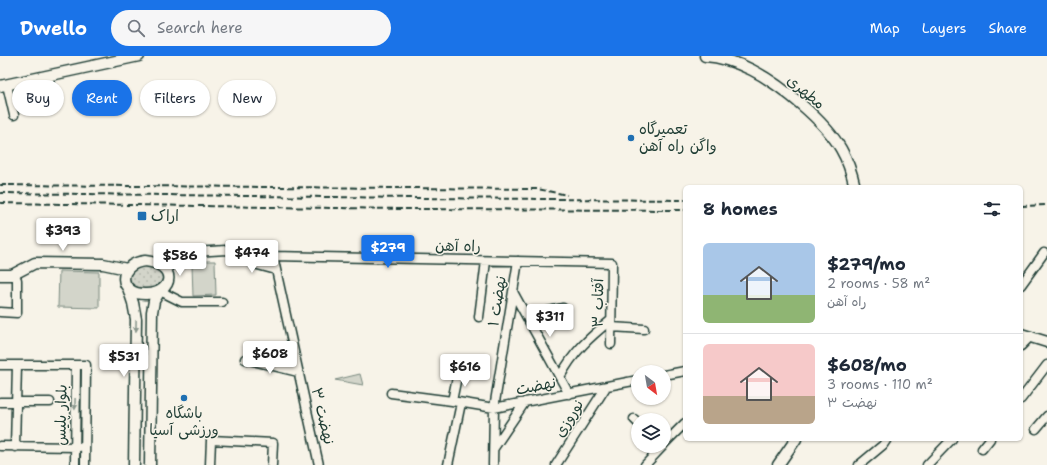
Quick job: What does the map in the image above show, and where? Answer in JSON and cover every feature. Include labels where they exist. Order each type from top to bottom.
[{"type":"street","points":[[12,110],[3,86],[48,76],[103,60],[139,56]]},
{"type":"street","name":"مطهری","points":[[706,56],[713,56],[752,70],[783,91],[809,112],[841,149],[854,185]]},
{"type":"street","points":[[48,76],[49,80]]},
{"type":"street","name":"راه آهن","points":[[164,268],[195,252],[226,250],[243,254],[273,256],[612,263]]},
{"type":"street","points":[[1023,282],[1044,253]]},
{"type":"street","points":[[243,254],[254,264],[276,270]]},
{"type":"street","name":"نهضت ۳","points":[[273,256],[319,465]]},
{"type":"street","points":[[479,317],[486,261]]},
{"type":"street","name":"نهضت ۱","points":[[493,465],[494,408],[518,261]]},
{"type":"street","points":[[134,465],[136,319],[133,303],[123,278],[127,269],[135,264],[146,262],[156,263],[164,268],[167,272],[168,280],[165,287],[160,291],[154,301],[152,312],[150,465]]},
{"type":"street","points":[[0,275],[12,275],[35,263],[103,264],[127,269]]},
{"type":"street","name":"آفتاب ۳","points":[[611,344],[612,263]]},
{"type":"street","points":[[0,312],[17,313],[17,280]]},
{"type":"street","points":[[128,288],[139,294],[160,291],[182,302],[222,302]]},
{"type":"street","points":[[513,292],[569,394]]},
{"type":"street","points":[[526,316],[563,308]]},
{"type":"street","points":[[560,377],[567,363],[584,343],[611,324],[644,329]]},
{"type":"street","points":[[1026,335],[1047,342]]},
{"type":"street","points":[[246,359],[298,372]]},
{"type":"street","points":[[0,365],[76,365]]},
{"type":"street","points":[[15,447],[17,365]]},
{"type":"street","name":"بلوار پلیس","points":[[75,465],[76,365],[86,365],[84,465]]},
{"type":"street","points":[[1023,396],[1047,365]]},
{"type":"street","points":[[671,374],[683,371]]},
{"type":"street","points":[[452,401],[458,372]]},
{"type":"street","name":"نهضت","points":[[392,393],[494,408],[631,382]]},
{"type":"street","name":"نوروزی","points":[[556,465],[606,387]]},
{"type":"street","points":[[0,402],[50,402]]},
{"type":"street","points":[[494,448],[525,402]]},
{"type":"street","points":[[448,465],[461,403]]},
{"type":"street","points":[[1036,429],[1047,416]]},
{"type":"street","points":[[671,437],[683,425]]},
{"type":"street","points":[[210,465],[211,440],[273,443],[272,465]]},
{"type":"street","points":[[778,465],[795,441]]},
{"type":"street","points":[[859,465],[886,441]]},
{"type":"street","points":[[927,465],[950,441]]},
{"type":"street","points":[[982,449],[988,441]]},
{"type":"street","points":[[0,446],[85,448]]},
{"type":"street","points":[[645,465],[656,453]]},
{"type":"shaded area","points":[[196,261],[215,261],[216,295],[193,296],[192,265]]},
{"type":"shaded area","points":[[146,266],[158,270],[163,276],[162,281],[157,286],[141,290],[134,286],[129,278],[133,271],[137,268]]},
{"type":"shaded area","points":[[59,271],[99,272],[99,308],[58,307]]},
{"type":"shaded area","points":[[360,374],[363,385],[335,380]]},
{"type":"railway","points":[[0,185],[538,189],[567,195]]},
{"type":"railway","points":[[0,193],[683,200]]},
{"type":"railway","points":[[0,203],[403,209],[683,210]]},
{"type":"railway","points":[[1023,206],[1047,205]]},
{"type":"place","name":"تعمیرگاه واگن راه آهن","points":[[631,138]]},
{"type":"place","name":"اراک","points":[[142,216]]},
{"type":"place","name":"باشگاه ورزشی آسیا","points":[[184,398]]}]
